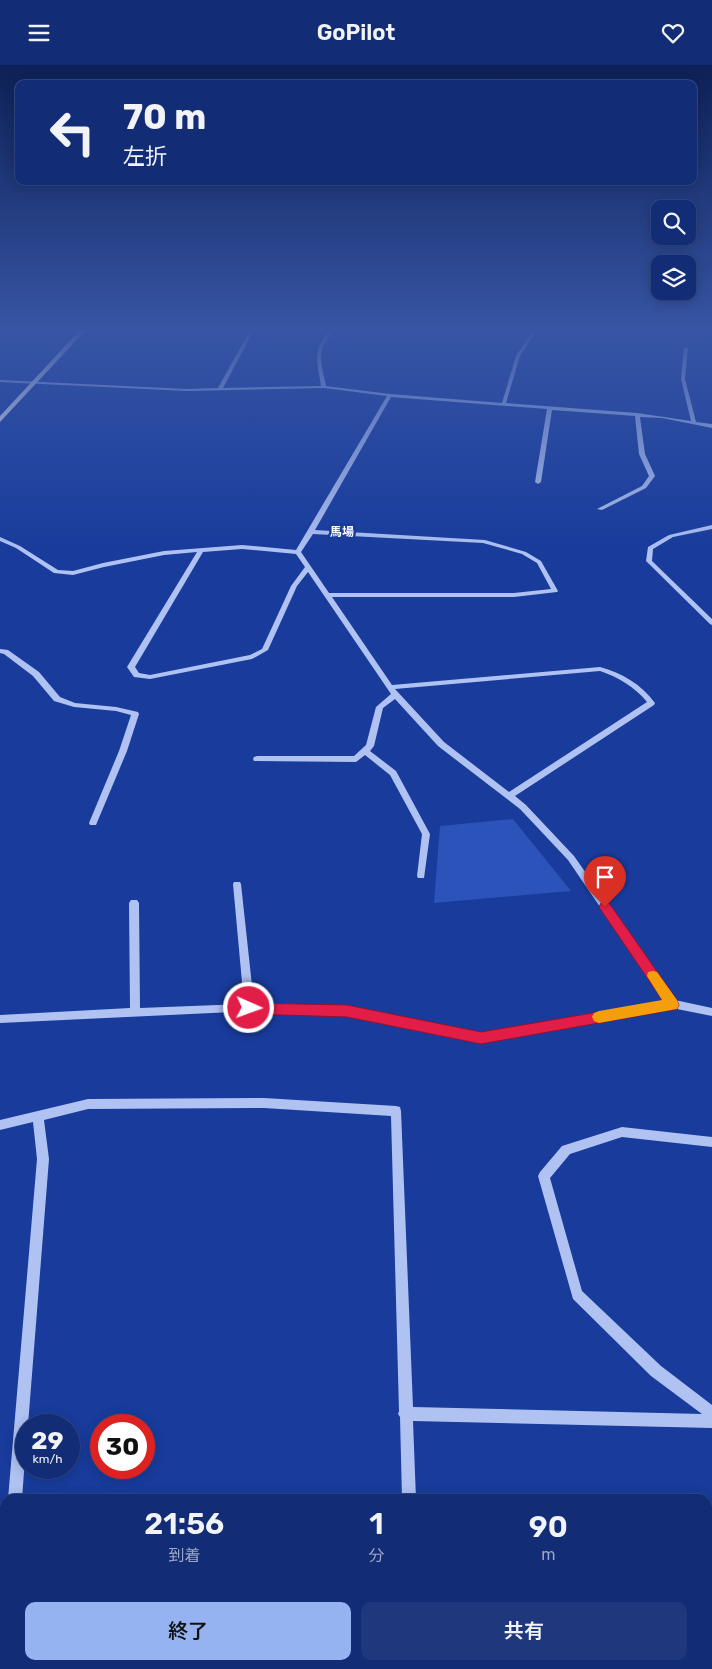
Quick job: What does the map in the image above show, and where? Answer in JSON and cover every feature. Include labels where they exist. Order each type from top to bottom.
[{"type":"main road","points":[[0,421],[15,405]]},
{"type":"street","points":[[298,553],[384,405]]},
{"type":"street","points":[[525,405],[637,414],[712,426]]},
{"type":"street","points":[[690,405],[694,422]]},
{"type":"street","points":[[538,482],[550,407]]},
{"type":"street","points":[[600,509],[644,487],[652,476],[642,454],[637,414]]},
{"type":"street","points":[[712,527],[671,536],[650,548],[649,561],[712,623]]},
{"type":"street","points":[[311,532],[483,541],[524,553],[539,562],[556,591],[514,595],[326,595]]},
{"type":"street","points":[[0,539],[18,547],[56,572],[73,573],[164,553],[242,547],[298,553]]},
{"type":"street","points":[[201,550],[131,667],[137,675],[150,677],[252,657],[265,650],[294,586],[308,568]]},
{"type":"street","points":[[298,553],[396,695],[441,744],[523,807],[571,858],[672,1005]]},
{"type":"street","points":[[0,651],[6,652],[36,674],[57,699],[74,705],[116,709],[135,714],[123,751],[93,823]]},
{"type":"street","points":[[390,687],[600,669],[614,673],[646,695],[651,703],[509,796]]},
{"type":"street","points":[[258,759],[356,759],[370,746],[380,707],[396,695]]},
{"type":"street","points":[[365,751],[393,773],[426,834],[420,876]]},
{"type":"street","points":[[237,884],[249,1008]]},
{"type":"street","points":[[134,903],[135,1013]]},
{"type":"street","points":[[0,1019],[249,1008],[347,1011],[481,1038],[672,1005],[712,1012]]},
{"type":"street","points":[[0,1125],[88,1104],[264,1103],[396,1111],[409,1494]]},
{"type":"street","points":[[15,1494],[43,1159],[38,1116]]},
{"type":"street","points":[[712,1141],[622,1132],[566,1150],[544,1176],[577,1295],[656,1371],[712,1413]]},
{"type":"street","points":[[406,1414],[712,1421]]},
{"type":"shaded area","points":[[513,819],[571,891],[434,903],[440,826]]},
{"type":"slow traffic","points":[[599,1017],[672,1005],[653,976]]},
{"type":"district","name":"馬場","points":[[342,532]]},
{"type":"route","points":[[249,1008],[347,1011],[481,1038],[672,1005],[605,907]]}]
